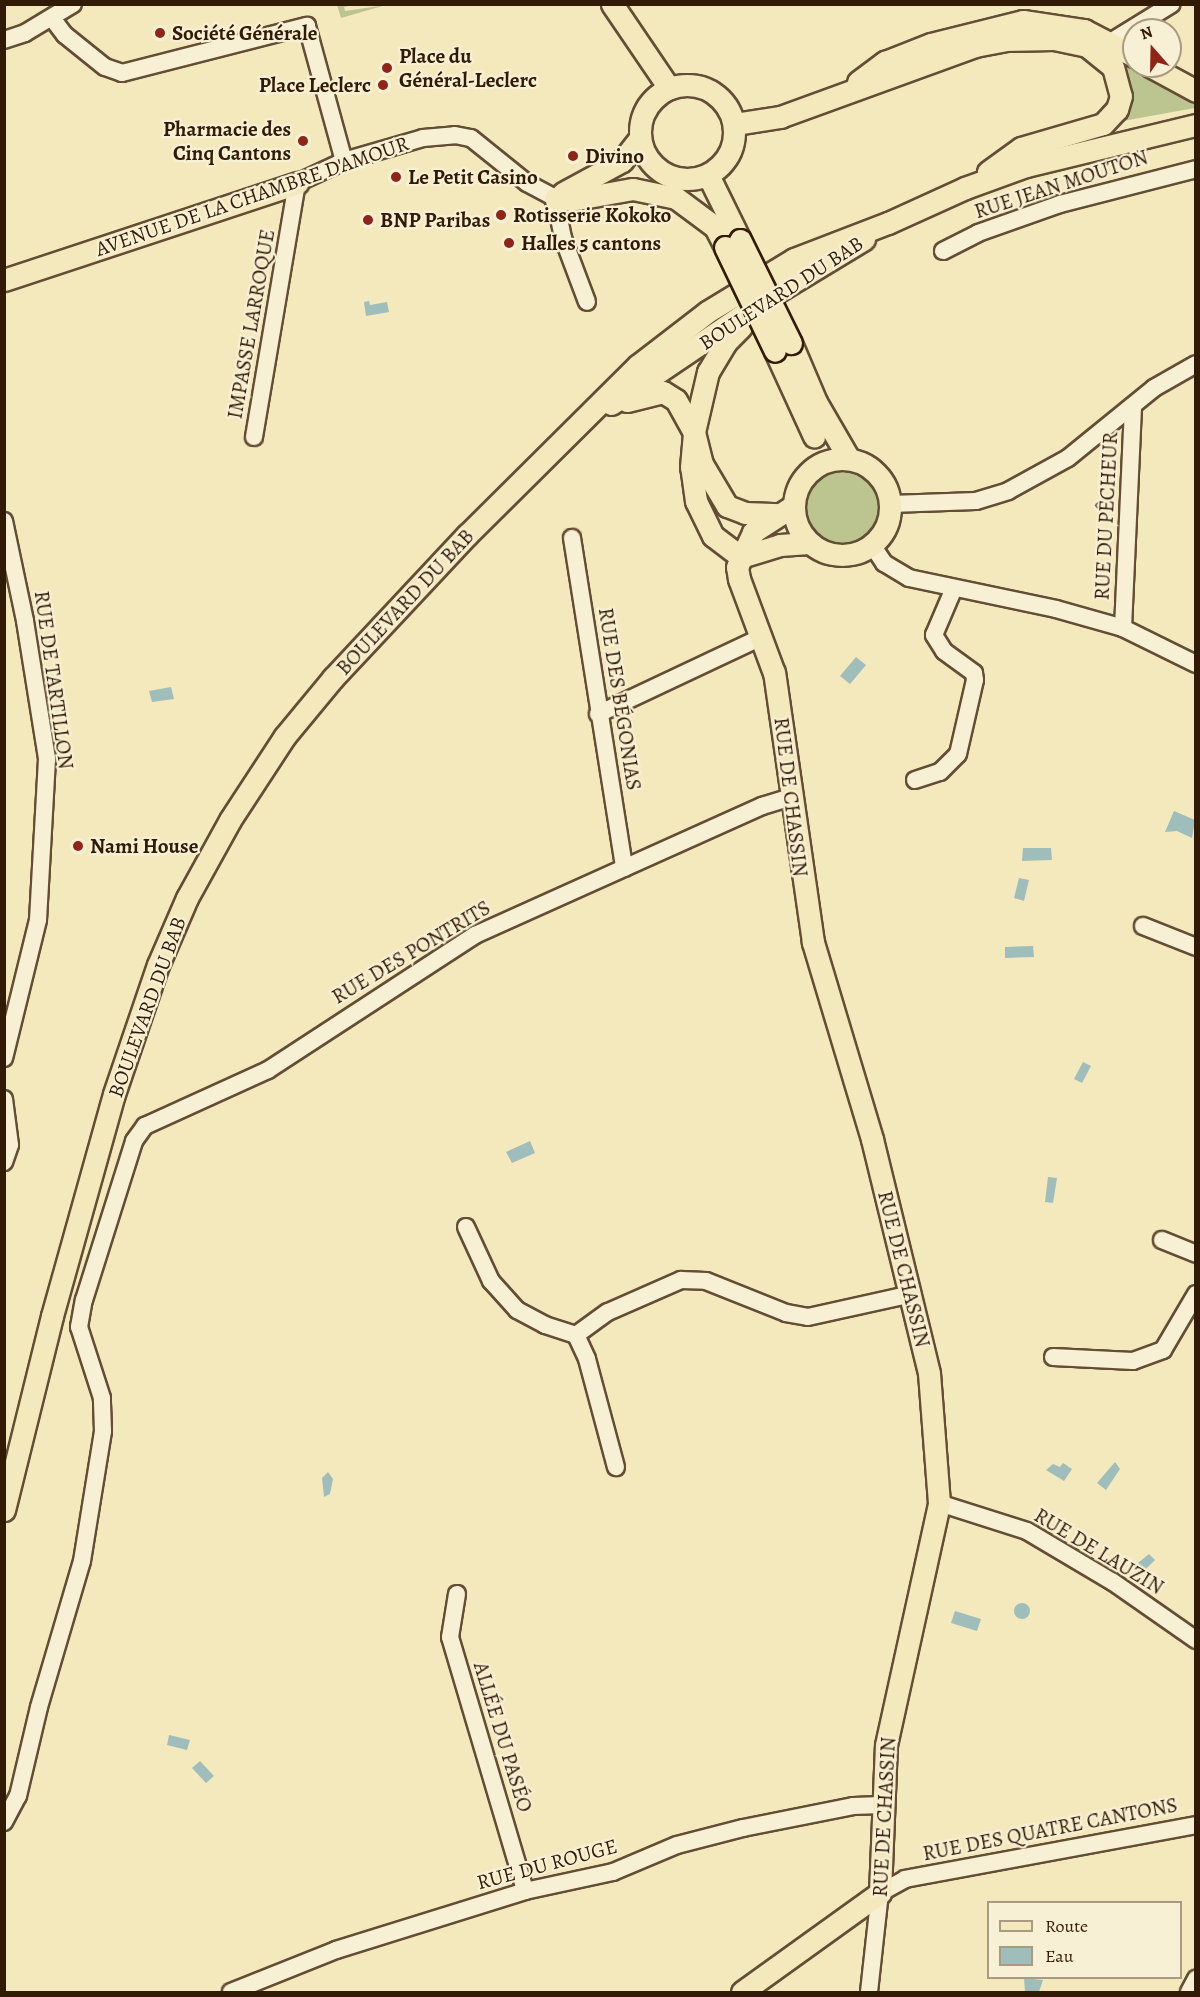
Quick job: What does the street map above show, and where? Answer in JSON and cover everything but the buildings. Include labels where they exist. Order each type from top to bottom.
[{"type":"main road","points":[[612,4],[669,88]]},
{"type":"main road","points":[[840,94],[885,62],[931,44],[1005,24],[1064,24],[1112,41],[1122,48]]},
{"type":"main road","points":[[735,124],[780,117],[975,46],[1054,39],[1087,46],[1113,67],[1121,96],[1117,109],[1102,124],[1022,148],[965,189]]},
{"type":"main road","points":[[1172,78],[1196,91]]},
{"type":"main road","points":[[555,198],[603,175],[622,161],[640,138],[644,114],[650,103],[669,88],[690,85],[711,90],[730,110],[735,124],[730,154],[708,175],[690,179],[663,172],[630,175],[584,197]]},
{"type":"main road","name":"BOULEVARD DU BAB","points":[[4,1510],[52,1316],[114,1094],[158,965],[187,898],[230,820],[266,763],[333,678],[467,535],[637,366],[707,312],[794,258],[888,223],[965,189],[1026,166],[1193,126]]},
{"type":"main road","points":[[640,138],[652,163],[663,172]]},
{"type":"main road","points":[[708,175],[733,243],[783,347],[849,459]]},
{"type":"main road","name":"AVENUE DE LA CHAMBRE D'AMOUR","points":[[4,280],[297,183]]},
{"type":"main road","points":[[555,198],[584,197],[633,189],[676,198],[733,243]]},
{"type":"main road","name":"BOULEVARD DU BAB","points":[[583,422],[776,292],[888,223]]},
{"type":"main road","points":[[776,292],[726,342],[708,372],[694,432],[691,466],[696,501],[713,536],[741,557],[780,545],[809,543]]},
{"type":"main road","points":[[783,347],[814,436]]},
{"type":"main road","points":[[583,422],[639,396],[663,392],[676,400],[694,432],[702,464],[727,506],[745,513],[786,510]]},
{"type":"main road","points":[[810,470],[816,402]]},
{"type":"main road","points":[[849,459],[873,469],[885,485],[891,504],[889,519],[872,545],[861,552],[833,555],[809,543],[786,510],[798,486],[810,470],[828,460],[849,459]]},
{"type":"main road","name":"RUE DE CHASSIN","points":[[786,510],[753,532],[741,557],[739,579],[762,637],[779,700],[813,942],[851,1062],[912,1294],[929,1372],[939,1503],[922,1592],[895,1693],[883,1769],[880,1893]]},
{"type":"main road","points":[[742,1992],[880,1893]]},
{"type":"street","points":[[4,40],[52,18],[73,4]]},
{"type":"street","points":[[1087,46],[1112,41],[1172,4]]},
{"type":"street","points":[[52,18],[65,35],[105,67],[122,73],[307,26],[344,161]]},
{"type":"street","name":"AVENUE DE LA CHAMBRE D'AMOUR","points":[[297,183],[344,161],[423,138],[455,135],[471,138],[527,183],[555,198]]},
{"type":"street","name":"RUE JEAN MOUTON","points":[[943,251],[978,233],[1060,204],[1196,169]]},
{"type":"street","name":"IMPASSE LARROQUE","points":[[254,437],[297,183]]},
{"type":"street","points":[[555,198],[563,238],[587,302]]},
{"type":"street","points":[[891,504],[976,501],[1008,491],[1068,458],[1169,378],[1196,364]]},
{"type":"street","name":"RUE DU PÊCHEUR","points":[[1123,628],[1133,406]]},
{"type":"street","name":"RUE DE TARTILLON","points":[[4,521],[47,759],[38,920],[4,1058]]},
{"type":"street","name":"RUE DES BÉGONIAS","points":[[572,538],[624,868]]},
{"type":"street","points":[[872,545],[884,563],[896,572],[1123,628],[1196,664]]},
{"type":"street","points":[[915,780],[940,771],[958,754],[975,680],[974,673],[945,651],[934,635],[954,588]]},
{"type":"street","points":[[598,714],[762,637]]},
{"type":"street","name":"RUE DES PONTRITS","points":[[4,1822],[18,1796],[39,1707],[82,1561],[103,1431],[102,1398],[80,1327],[84,1300],[134,1141],[145,1125],[268,1070],[475,935],[791,797]]},
{"type":"street","points":[[1143,926],[1196,947]]},
{"type":"street","points":[[4,1099],[10,1145],[4,1162]]},
{"type":"street","points":[[466,1227],[491,1281],[517,1310],[545,1325],[576,1335],[587,1359],[616,1467]]},
{"type":"street","points":[[1162,1240],[1196,1254]]},
{"type":"street","points":[[576,1335],[608,1312],[681,1280],[706,1281],[786,1313],[808,1317],[912,1294]]},
{"type":"street","points":[[1053,1357],[1133,1361],[1163,1350],[1196,1294]]},
{"type":"street","name":"RUE DE LAUZIN","points":[[939,1503],[1027,1531],[1113,1582],[1196,1640]]},
{"type":"street","name":"ALLÉE DU PASÉO","points":[[457,1594],[450,1637],[525,1891]]},
{"type":"street","name":"RUE DU ROUGE","points":[[231,1992],[336,1950],[525,1891],[613,1872],[677,1845],[743,1828],[853,1806],[882,1805]]},
{"type":"street","name":"RUE DES QUATRE CANTONS","points":[[880,1893],[905,1879],[1196,1825]]},
{"type":"street","name":"RUE DE CHASSIN","points":[[869,1992],[880,1893]]},
{"type":"street","points":[[1189,1992],[1196,1978]]},
{"type":"green space","points":[[337,5],[354,5],[344,7],[345,11],[386,5],[341,18]]},
{"type":"green space","points":[[1116,52],[1122,57],[1122,78],[1158,78],[1195,96],[1195,108],[1117,122]]},
{"type":"green space","points":[[834,472],[848,472],[862,478],[872,488],[878,502],[878,516],[872,530],[862,540],[848,546],[834,546],[820,540],[810,530],[804,516],[804,502],[810,488],[820,478]]},
{"type":"water","points":[[369,301],[370,305],[387,302],[389,312],[366,316],[364,302]]},
{"type":"water","points":[[856,657],[866,665],[850,684],[840,676]]},
{"type":"water","points":[[171,687],[174,699],[152,702],[149,691]]},
{"type":"water","points":[[1174,811],[1195,820],[1192,838],[1177,831],[1165,832]]},
{"type":"water","points":[[1023,848],[1051,848],[1052,860],[1022,861]]},
{"type":"water","points":[[1019,878],[1029,880],[1024,901],[1014,898]]},
{"type":"water","points":[[1033,946],[1034,957],[1005,958],[1005,947]]},
{"type":"water","points":[[1083,1062],[1091,1066],[1082,1083],[1074,1079]]},
{"type":"water","points":[[530,1141],[535,1153],[512,1163],[506,1152]]},
{"type":"water","points":[[1048,1177],[1057,1178],[1053,1203],[1045,1202]]},
{"type":"water","points":[[1115,1462],[1120,1469],[1106,1490],[1097,1483]]},
{"type":"water","points":[[1063,1463],[1072,1469],[1064,1481],[1046,1470],[1053,1464],[1060,1467]]},
{"type":"water","points":[[328,1472],[333,1479],[330,1494],[324,1497],[322,1478]]},
{"type":"water","points":[[1149,1554],[1155,1560],[1140,1575],[1133,1567]]},
{"type":"water","points":[[1022,1603],[1030,1611],[1022,1619],[1014,1611]]},
{"type":"water","points":[[955,1611],[981,1619],[977,1631],[951,1623]]},
{"type":"water","points":[[169,1735],[190,1740],[187,1750],[167,1745]]},
{"type":"water","points":[[200,1761],[214,1776],[206,1783],[192,1768]]},
{"type":"water","points":[[1024,1979],[1043,1980],[1039,1992],[1025,1992]]},
{"type":"place","name":"Société Générale","points":[[160,33]]},
{"type":"place","name":"Place du Général-Leclerc","points":[[387,68]]},
{"type":"place","name":"Place Leclerc","points":[[383,85]]},
{"type":"place","name":"Pharmacie des Cinq Cantons","points":[[303,141]]},
{"type":"place","name":"Divino","points":[[573,156]]},
{"type":"place","name":"Le Petit Casino","points":[[396,177]]},
{"type":"place","name":"Rotisserie Kokoko","points":[[501,215]]},
{"type":"place","name":"BNP Paribas","points":[[368,220]]},
{"type":"place","name":"Halles 5 cantons","points":[[509,243]]},
{"type":"place","name":"Nami House","points":[[78,846]]}]
